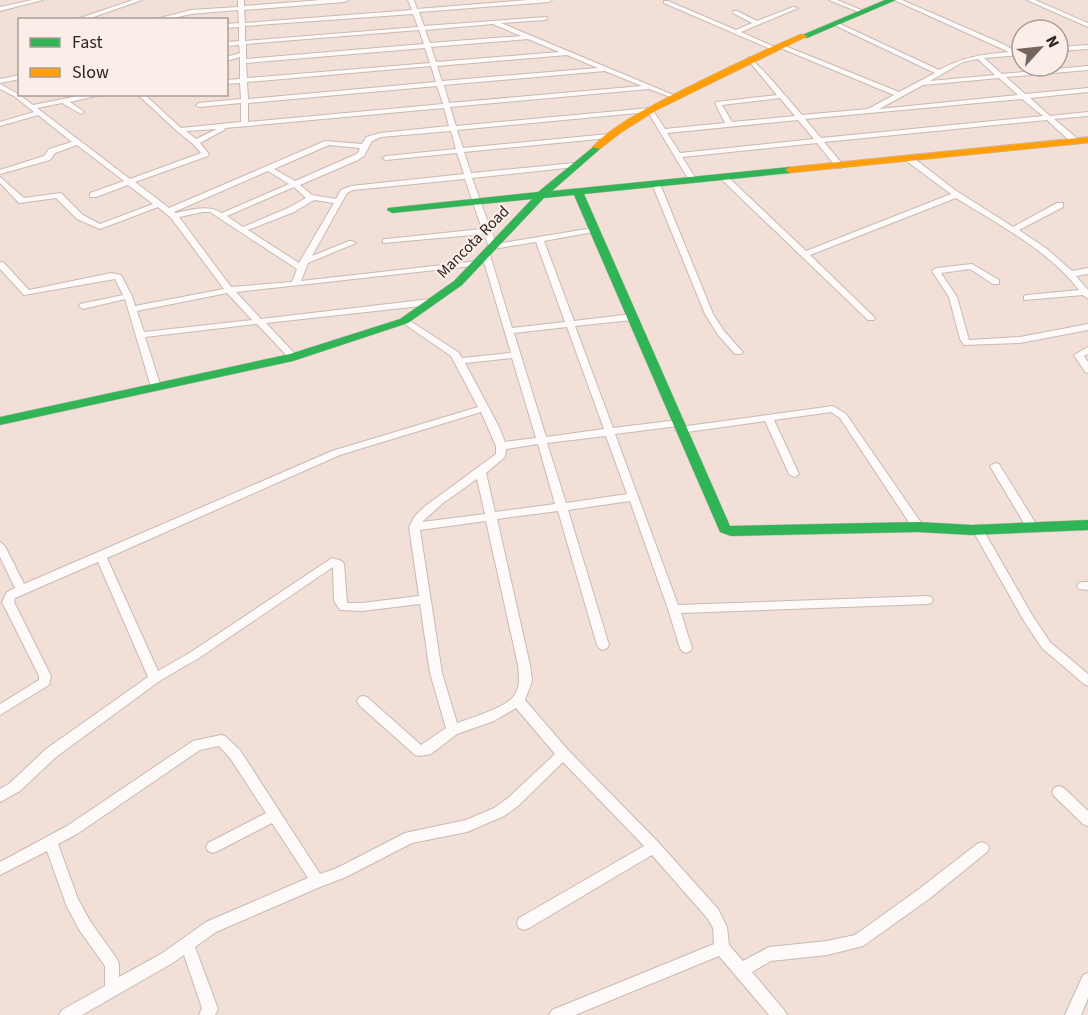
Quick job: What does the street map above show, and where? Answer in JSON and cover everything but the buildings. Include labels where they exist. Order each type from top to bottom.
[{"type":"street","points":[[0,9],[40,0]]},
{"type":"street","points":[[83,18],[139,0]]},
{"type":"street","points":[[164,18],[241,4],[345,0]]},
{"type":"street","points":[[411,0],[428,46],[459,151],[486,231],[485,255],[603,645]]},
{"type":"street","points":[[228,26],[549,0]]},
{"type":"street","points":[[832,0],[863,12]]},
{"type":"street","name":"Mancota Road","points":[[0,421],[293,357],[404,321],[458,283],[540,196],[609,136],[651,110],[750,59],[892,0]]},
{"type":"street","points":[[897,0],[1010,49]]},
{"type":"street","points":[[1030,0],[1088,26]]},
{"type":"street","points":[[666,2],[736,32],[900,95]]},
{"type":"street","points":[[241,4],[245,124]]},
{"type":"street","points":[[736,32],[795,8]]},
{"type":"street","points":[[735,12],[757,24]]},
{"type":"street","points":[[228,44],[544,18]]},
{"type":"street","points":[[492,22],[675,98]]},
{"type":"street","points":[[836,24],[940,73]]},
{"type":"street","points":[[228,59],[528,37]]},
{"type":"street","points":[[1070,48],[1088,46]]},
{"type":"street","points":[[228,82],[566,53]]},
{"type":"street","points":[[870,111],[965,59],[1010,54]]},
{"type":"street","points":[[979,57],[1047,118],[1081,140]]},
{"type":"street","points":[[750,59],[840,165]]},
{"type":"street","points":[[922,84],[1088,68]]},
{"type":"street","points":[[199,105],[604,69]]},
{"type":"street","points":[[0,81],[18,77]]},
{"type":"street","points":[[0,86],[36,110],[171,214],[229,290],[293,357]]},
{"type":"street","points":[[179,130],[648,87]]},
{"type":"street","points":[[8,91],[18,88]]},
{"type":"street","points":[[662,131],[1088,90]]},
{"type":"street","points":[[0,124],[63,100],[89,96]]},
{"type":"street","points":[[93,195],[205,154],[196,142],[179,130],[142,96]]},
{"type":"street","points":[[730,125],[718,104],[783,96]]},
{"type":"street","points":[[63,100],[81,112]]},
{"type":"street","points":[[221,216],[355,158],[361,154],[369,139],[376,136],[651,110],[693,180]]},
{"type":"street","points":[[677,155],[1088,114]]},
{"type":"street","points":[[196,142],[231,125]]},
{"type":"street","points":[[386,158],[609,136]]},
{"type":"street","points":[[392,210],[1081,140]]},
{"type":"street","points":[[0,172],[46,158],[52,151],[78,142]]},
{"type":"street","points":[[171,214],[197,199],[332,142],[364,146]]},
{"type":"street","points":[[908,158],[956,195],[1013,230],[1070,274],[1087,294]]},
{"type":"street","points":[[296,284],[302,265],[344,192],[351,188],[575,165]]},
{"type":"street","points":[[269,169],[312,197],[339,202]]},
{"type":"street","points":[[724,178],[871,318]]},
{"type":"street","points":[[0,179],[22,201],[58,195],[81,217],[100,227],[159,204]]},
{"type":"street","points":[[657,184],[710,314],[721,333],[738,352]]},
{"type":"street","points":[[578,192],[725,529],[861,530],[918,527],[977,529],[1088,525]]},
{"type":"street","points":[[806,254],[956,195]]},
{"type":"street","points":[[242,230],[291,210],[312,197]]},
{"type":"street","points":[[197,199],[208,209],[302,265]]},
{"type":"street","points":[[1013,230],[1060,205]]},
{"type":"street","points":[[171,214],[208,209]]},
{"type":"street","points":[[132,309],[229,290],[296,284],[485,255],[539,238],[593,230]]},
{"type":"street","points":[[386,241],[486,231]]},
{"type":"street","points":[[539,238],[634,497],[686,648]]},
{"type":"street","points":[[302,265],[352,243]]},
{"type":"street","points":[[0,264],[27,293],[114,275],[119,278],[128,296],[156,387]]},
{"type":"street","points":[[996,282],[972,266],[936,271],[953,297],[967,343],[1020,340],[1088,327]]},
{"type":"street","points":[[1070,274],[1088,271]]},
{"type":"street","points":[[1028,298],[1087,294]]},
{"type":"street","points":[[83,306],[128,296]]},
{"type":"street","points":[[140,335],[430,302]]},
{"type":"street","points":[[508,331],[632,317]]},
{"type":"street","points":[[404,321],[448,348],[460,361],[501,446],[501,455],[481,474],[441,500],[421,517],[414,527],[436,673],[453,730]]},
{"type":"street","points":[[1088,350],[1079,355],[1088,370]]},
{"type":"street","points":[[460,361],[516,356]]},
{"type":"street","points":[[0,710],[45,682],[45,676],[8,602],[11,595],[336,453],[484,408]]},
{"type":"street","points":[[501,446],[826,409],[839,412],[918,527]]},
{"type":"street","points":[[768,417],[794,474]]},
{"type":"street","points":[[995,466],[1032,527]]},
{"type":"street","points":[[363,701],[419,751],[427,750],[453,730],[470,726],[518,701],[526,681],[524,665],[481,474]]},
{"type":"street","points":[[414,527],[634,497]]},
{"type":"street","points":[[977,529],[1046,645],[1088,681]]},
{"type":"street","points":[[0,546],[21,589]]},
{"type":"street","points":[[101,557],[151,669],[157,677]]},
{"type":"street","points":[[0,796],[15,787],[51,753],[157,677],[195,656],[332,562],[338,564],[340,601],[344,607],[426,599]]},
{"type":"street","points":[[674,609],[927,600]]},
{"type":"street","points":[[518,701],[563,754],[654,847],[713,914],[720,927],[722,948],[779,1015]]},
{"type":"street","points":[[0,869],[51,843],[197,745],[221,740],[235,754],[317,881]]},
{"type":"street","points":[[67,1015],[112,990],[211,927],[228,919],[341,873],[410,837],[467,826],[499,812],[513,802],[563,754]]},
{"type":"street","points":[[1059,792],[1088,820]]},
{"type":"street","points":[[213,847],[274,816]]},
{"type":"street","points":[[51,843],[72,902],[85,926],[112,964],[112,990]]},
{"type":"street","points":[[524,923],[654,847]]},
{"type":"street","points":[[741,970],[770,954],[827,948],[858,941],[924,894],[982,848]]},
{"type":"street","points":[[187,944],[210,1009],[207,1015]]},
{"type":"street","points":[[557,1015],[722,948]]},
{"type":"street","points":[[1073,1015],[1088,980]]},
{"type":"traffic: fast","points":[[804,36],[892,0]]},
{"type":"traffic: fast","points":[[0,421],[293,357],[404,321],[458,283],[540,196],[597,147]]},
{"type":"traffic: fast","points":[[392,210],[790,170]]},
{"type":"traffic: fast","points":[[578,192],[725,529],[731,531],[918,527],[972,530],[1088,525]]},
{"type":"traffic: slow","points":[[597,147],[630,122],[654,108],[733,68],[804,36]]},
{"type":"traffic: slow","points":[[790,170],[1088,140]]}]
